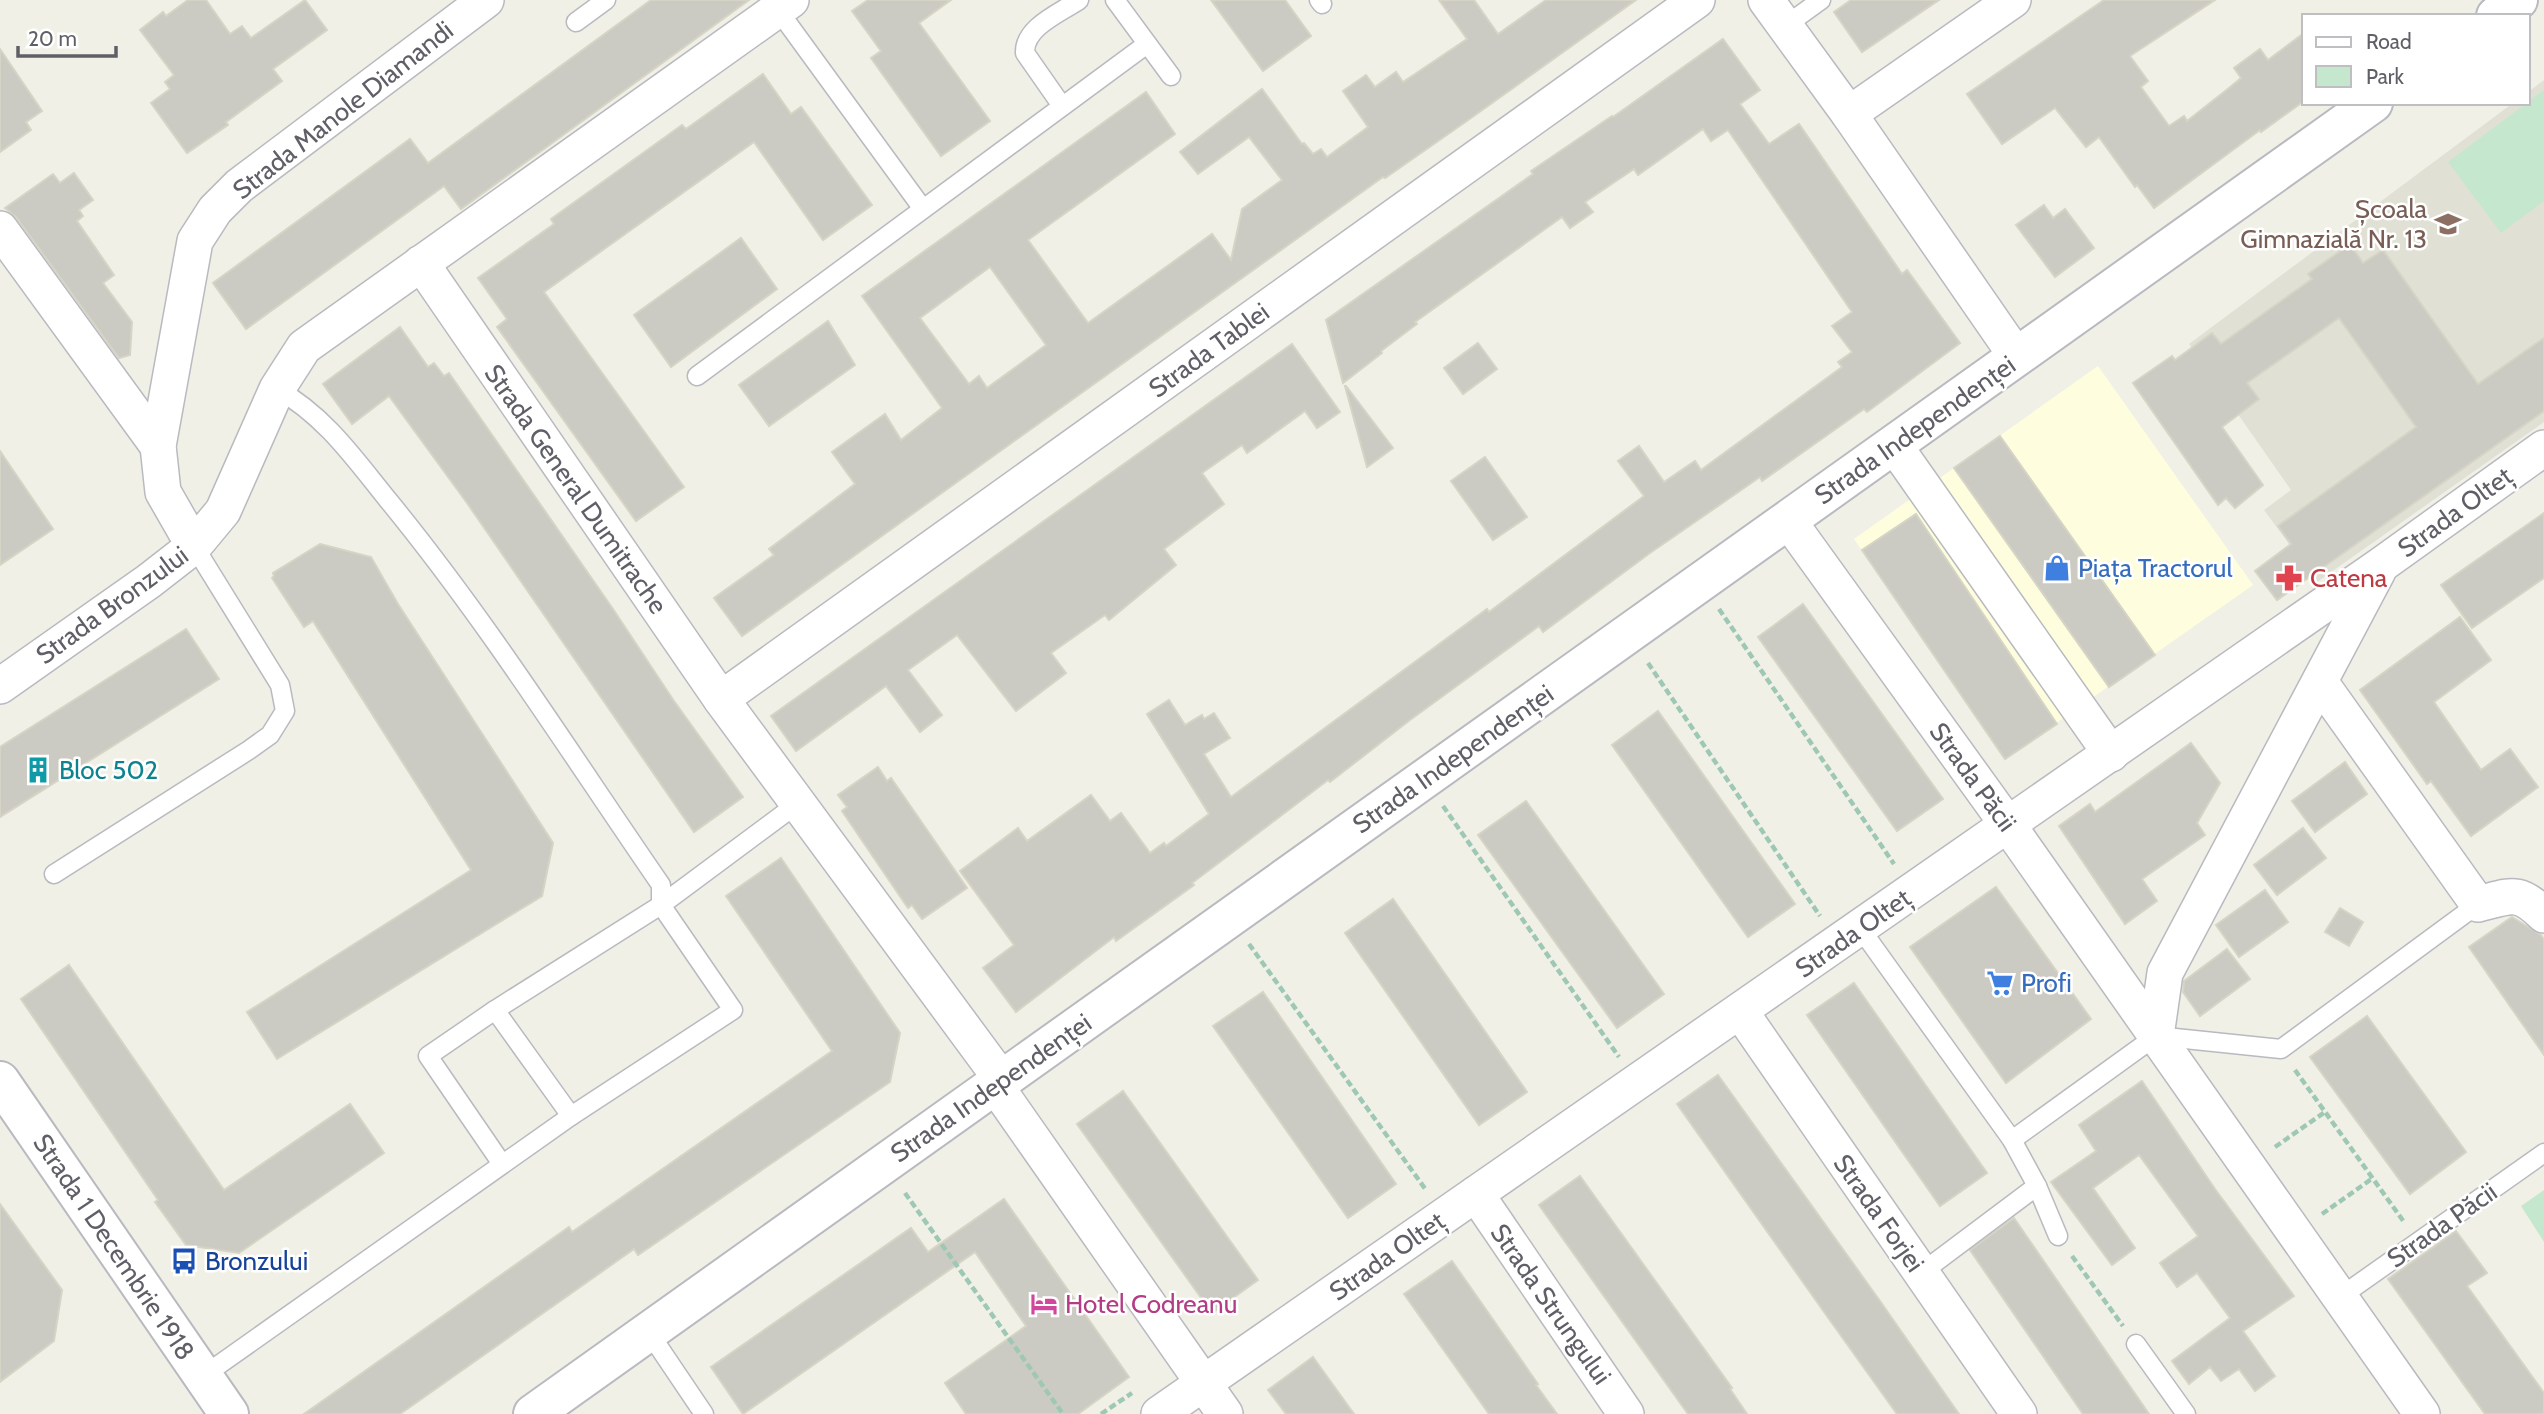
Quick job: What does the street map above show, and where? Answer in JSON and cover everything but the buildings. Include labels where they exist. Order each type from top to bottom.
[{"type":"main road","points":[[2499,14],[2518,0]]},
{"type":"main road","name":"Strada Independenței","points":[[533,1414],[2370,105]]},
{"type":"main road","name":"Strada 1 Decembrie 1918","points":[[0,1081],[229,1414]]},
{"type":"street","name":"Strada Manole Diamandi","points":[[194,546],[163,492],[158,446],[195,241],[215,210],[239,186],[486,0]]},
{"type":"street","name":"Strada Tablei","points":[[721,699],[1697,0]]},
{"type":"street","points":[[1849,114],[2013,0]]},
{"type":"street","points":[[421,263],[784,5]]},
{"type":"street","points":[[1776,13],[2017,357]]},
{"type":"street","points":[[0,229],[158,446]]},
{"type":"street","name":"Strada General Dumitrache","points":[[421,263],[721,699],[999,1083],[1225,1414]]},
{"type":"street","name":"Strada Bronzului","points":[[0,686],[194,546],[223,511],[277,389],[304,347],[421,263]]},
{"type":"street","points":[[1894,445],[2111,754]]},
{"type":"street","name":"Strada Olteț","points":[[1159,1414],[2111,754],[2544,448]]},
{"type":"street","name":"Strada Păcii","points":[[1788,520],[2008,825],[2422,1414]]},
{"type":"street","points":[[2156,1036],[2165,973],[2381,565]]},
{"type":"street","points":[[2320,682],[2478,904],[2512,895],[2529,900],[2544,915]]},
{"type":"street","name":"Strada Forjei","points":[[1740,1011],[2019,1414]]},
{"type":"street","name":"Strada Strungului","points":[[1476,1194],[1626,1414]]},
{"type":"lane","points":[[576,22],[606,0]]},
{"type":"lane","points":[[1062,106],[1025,53],[1024,43],[1032,32],[1079,0]]},
{"type":"lane","points":[[1115,0],[1171,76]]},
{"type":"lane","points":[[1776,13],[1821,0]]},
{"type":"lane","points":[[784,5],[923,209]]},
{"type":"lane","points":[[697,376],[1147,44]]},
{"type":"lane","points":[[203,1376],[571,1116],[733,1010],[661,905],[661,885],[437,560],[328,426],[300,402],[277,389]]},
{"type":"lane","points":[[54,873],[249,750],[270,735],[285,711],[280,685],[194,546]]},
{"type":"lane","points":[[502,1164],[428,1056],[495,1010],[661,905],[797,804]]},
{"type":"lane","points":[[2012,1140],[2156,1036],[2281,1049],[2478,904]]},
{"type":"lane","points":[[1849,935],[2012,1140],[2037,1186],[2058,1236]]},
{"type":"lane","points":[[495,1010],[571,1116]]},
{"type":"lane","name":"Strada Păcii","points":[[2340,1297],[2544,1153]]},
{"type":"lane","points":[[1921,1273],[2037,1186]]},
{"type":"lane","points":[[648,1331],[704,1414]]},
{"type":"lane","points":[[2136,1344],[2186,1414]]},
{"type":"path","points":[[1701,582],[1913,891]]},
{"type":"path","points":[[1629,634],[1849,935]]},
{"type":"path","points":[[1425,779],[1637,1083]]},
{"type":"path","points":[[1230,918],[1445,1216]]},
{"type":"path","points":[[2281,1049],[2418,1241]]},
{"type":"path","points":[[2249,1167],[2325,1112]]},
{"type":"path","points":[[884,1164],[1063,1414]]},
{"type":"path","points":[[2295,1234],[2373,1178]]},
{"type":"path","points":[[2058,1236],[2136,1344]]},
{"type":"shaded area","name":"Școala Gimnazială Nr. 13","points":[[2544,80],[2544,422],[2317,582],[2264,510],[2291,490],[2189,344],[2510,105],[2530,105],[2530,90]]},
{"type":"shaded area","name":"Piața Tractorul","points":[[2098,366],[2253,585],[2005,759],[1854,539]]},
{"type":"green space","points":[[2544,90],[2544,201],[2501,233],[2448,162],[2524,105],[2530,105],[2530,100]]},
{"type":"green space","points":[[2544,1190],[2544,1242],[2521,1206]]},
{"type":"place","name":"Școala Gimnazială Nr. 13","points":[[2448,224]]},
{"type":"place","name":"Piața Tractorul","points":[[2057,568]]},
{"type":"place","name":"Catena","points":[[2289,578]]},
{"type":"place","name":"Bloc 502","points":[[38,770]]},
{"type":"place","name":"Profi","points":[[2000,983]]},
{"type":"place","name":"Bronzului","points":[[184,1261]]},
{"type":"place","name":"Hotel Codreanu","points":[[1044,1304]]}]
